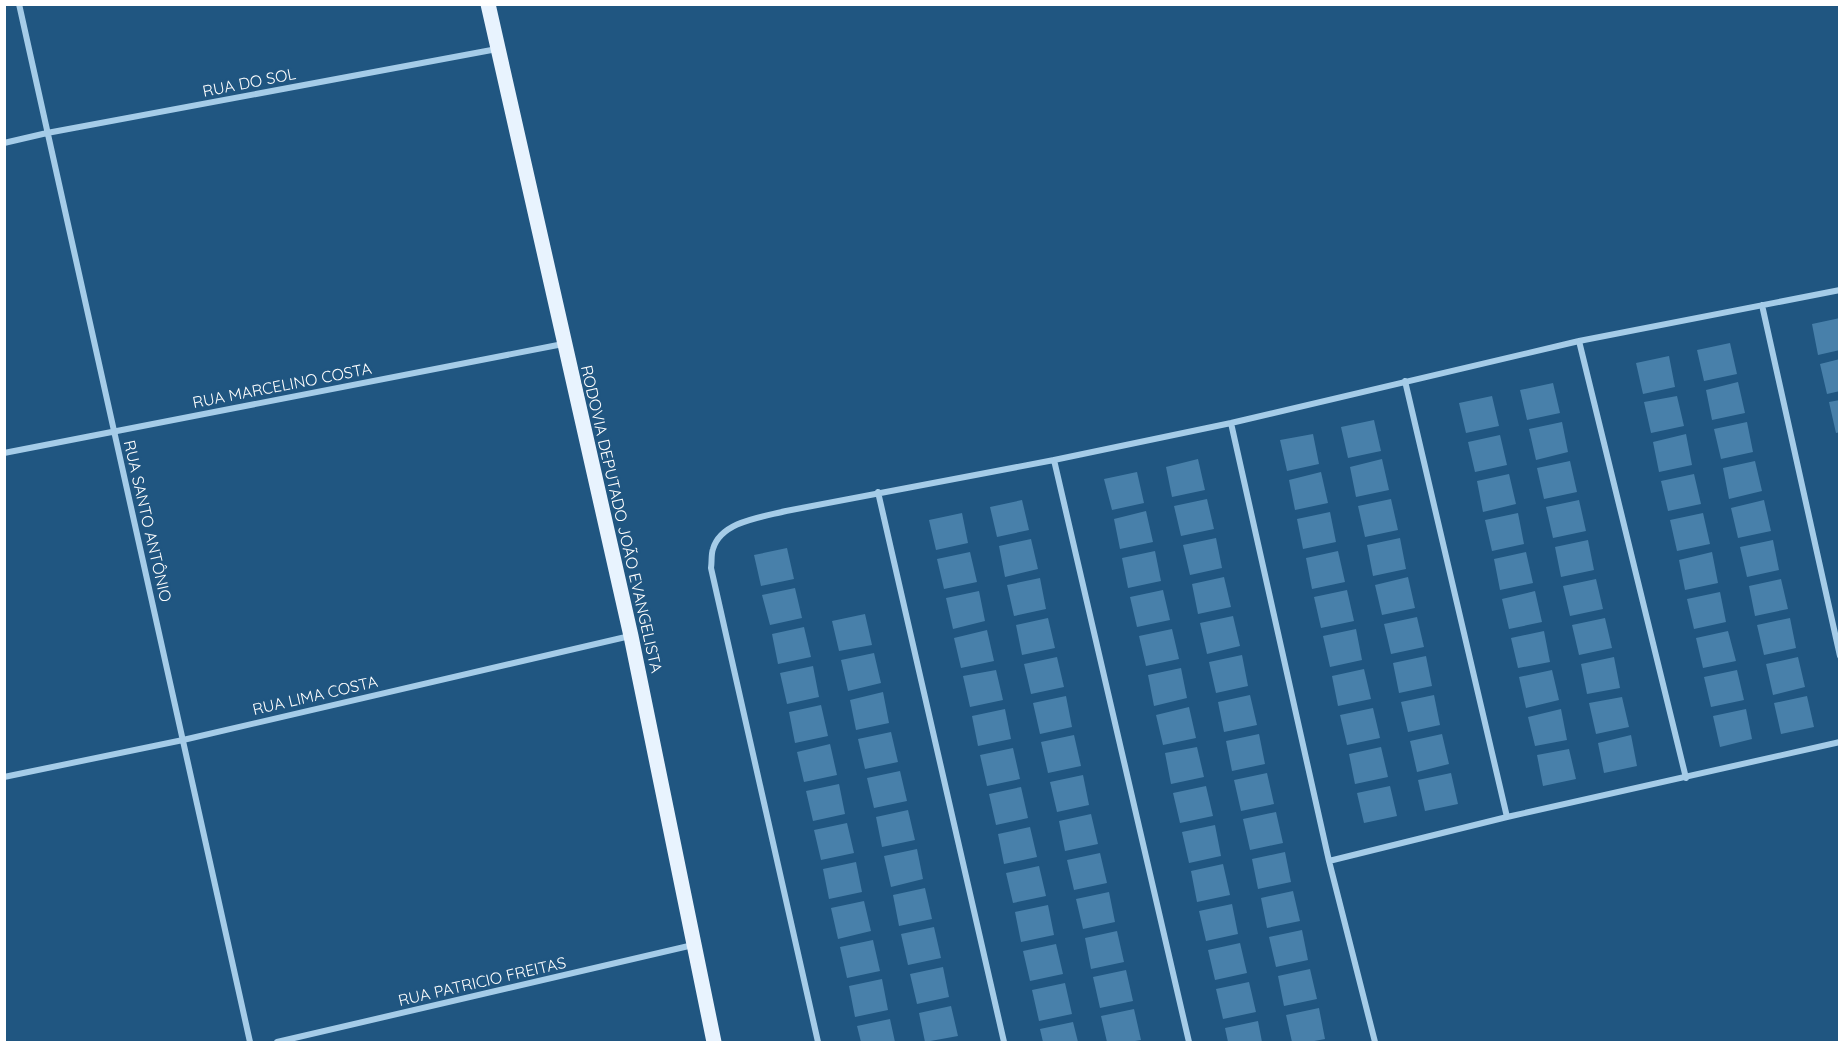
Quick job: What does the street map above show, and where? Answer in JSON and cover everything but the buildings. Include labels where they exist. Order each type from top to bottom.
[{"type":"main road","name":"RODOVIA DEPUTADO JOÃO EVANGELISTA","points":[[488,4],[631,636],[714,1042]]},
{"type":"street","name":"RUA SANTO ANTÔNIO","points":[[19,4],[250,1042]]},
{"type":"street","name":"RUA DO SOL","points":[[4,143],[498,49]]},
{"type":"street","points":[[818,1042],[711,568],[713,548],[722,534],[745,522],[786,511],[1054,460],[1231,423],[1579,341],[1839,290]]},
{"type":"street","points":[[1762,306],[1839,656]]},
{"type":"street","points":[[1579,341],[1686,778]]},
{"type":"street","name":"RUA MARCELINO COSTA","points":[[4,453],[564,344]]},
{"type":"street","points":[[1405,381],[1508,817]]},
{"type":"street","points":[[1231,423],[1329,861],[1375,1042]]},
{"type":"street","points":[[1054,460],[1189,1042]]},
{"type":"street","points":[[878,492],[1004,1042]]},
{"type":"street","name":"RUA LIMA COSTA","points":[[4,777],[183,740],[631,636]]},
{"type":"street","points":[[1329,861],[1508,817],[1839,742]]},
{"type":"street","name":"RUA PATRICIO FREITAS","points":[[278,1042],[693,945]]}]
